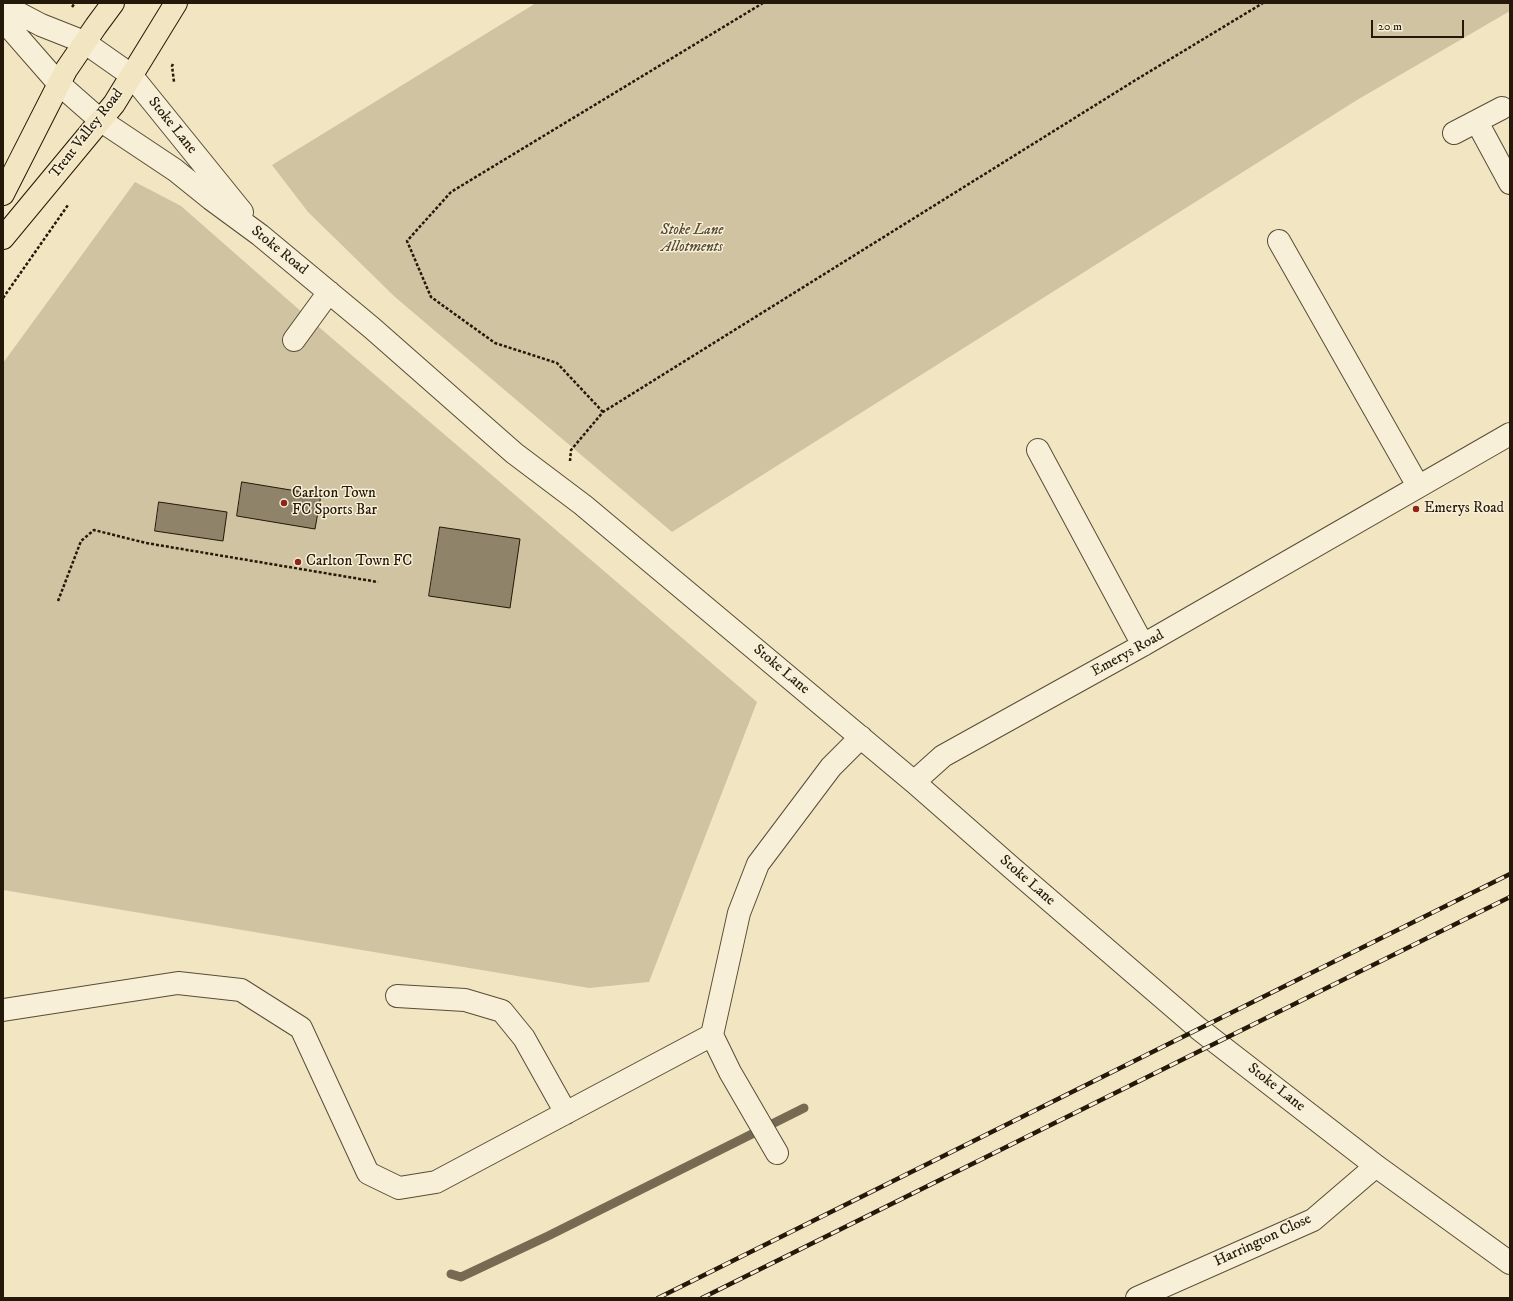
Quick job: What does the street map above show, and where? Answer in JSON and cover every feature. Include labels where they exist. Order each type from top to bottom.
[{"type":"main road","points":[[3,194],[59,84],[84,42],[112,3]]},
{"type":"main road","name":"Trent Valley Road","points":[[3,238],[114,104],[176,3]]},
{"type":"street","name":"Stoke Lane","points":[[3,5],[41,25],[84,42],[131,75],[260,235]]},
{"type":"street","name":"Stoke Road","points":[[3,20],[59,84],[100,120],[175,170],[260,235],[329,292],[514,453],[560,487]]},
{"type":"street","points":[[1454,133],[1502,108]]},
{"type":"street","points":[[1476,122],[1510,183]]},
{"type":"street","points":[[1279,241],[1418,486]]},
{"type":"street","points":[[294,340],[329,292]]},
{"type":"street","name":"Emerys Road","points":[[914,782],[943,756],[1144,645],[1510,434]]},
{"type":"street","points":[[1038,450],[1144,645]]},
{"type":"street","name":"Stoke Lane","points":[[560,487],[862,737],[1199,1029],[1376,1166],[1510,1263]]},
{"type":"street","points":[[773,1147],[730,1072],[712,1035],[738,913],[758,864],[831,767],[862,737]]},
{"type":"street","points":[[3,1010],[178,983],[241,990],[301,1028],[368,1173],[399,1188],[436,1182],[712,1035]]},
{"type":"street","points":[[397,996],[465,1000],[502,1011],[524,1038],[566,1113]]},
{"type":"street","name":"Harrington Close","points":[[1137,1298],[1313,1220],[1376,1166]]},
{"type":"path","points":[[603,412],[557,363],[495,343],[431,297],[407,241],[451,192],[763,3]]},
{"type":"path","points":[[560,487],[571,450],[603,412],[1263,3]]},
{"type":"path","points":[[3,298],[71,201]]},
{"type":"path","points":[[58,601],[81,540],[94,530],[146,543],[378,582]]},
{"type":"green space","name":"Stoke Lane Allotments","points":[[536,3],[1510,3],[1510,11],[1357,100],[672,532],[395,297],[308,212],[272,165]]},
{"type":"green space","name":"Carlton Town FC","points":[[135,182],[181,206],[320,328],[757,702],[649,982],[589,988],[3,890],[3,363]]},
{"type":"building","points":[[242,482],[321,495],[315,529],[237,516]]},
{"type":"building","points":[[159,502],[227,512],[223,541],[155,531]]},
{"type":"building","points":[[440,527],[520,539],[510,608],[429,596]]},
{"type":"waterway","points":[[451,1274],[461,1277],[548,1236],[804,1108]]},
{"type":"railway","points":[[658,1298],[1510,874]]},
{"type":"railway","points":[[702,1298],[1510,897]]},
{"type":"place","name":"Carlton Town FC Sports Bar","points":[[284,503]]},
{"type":"place","name":"Emerys Road","points":[[1416,509]]},
{"type":"place","name":"Carlton Town FC","points":[[298,562]]}]
